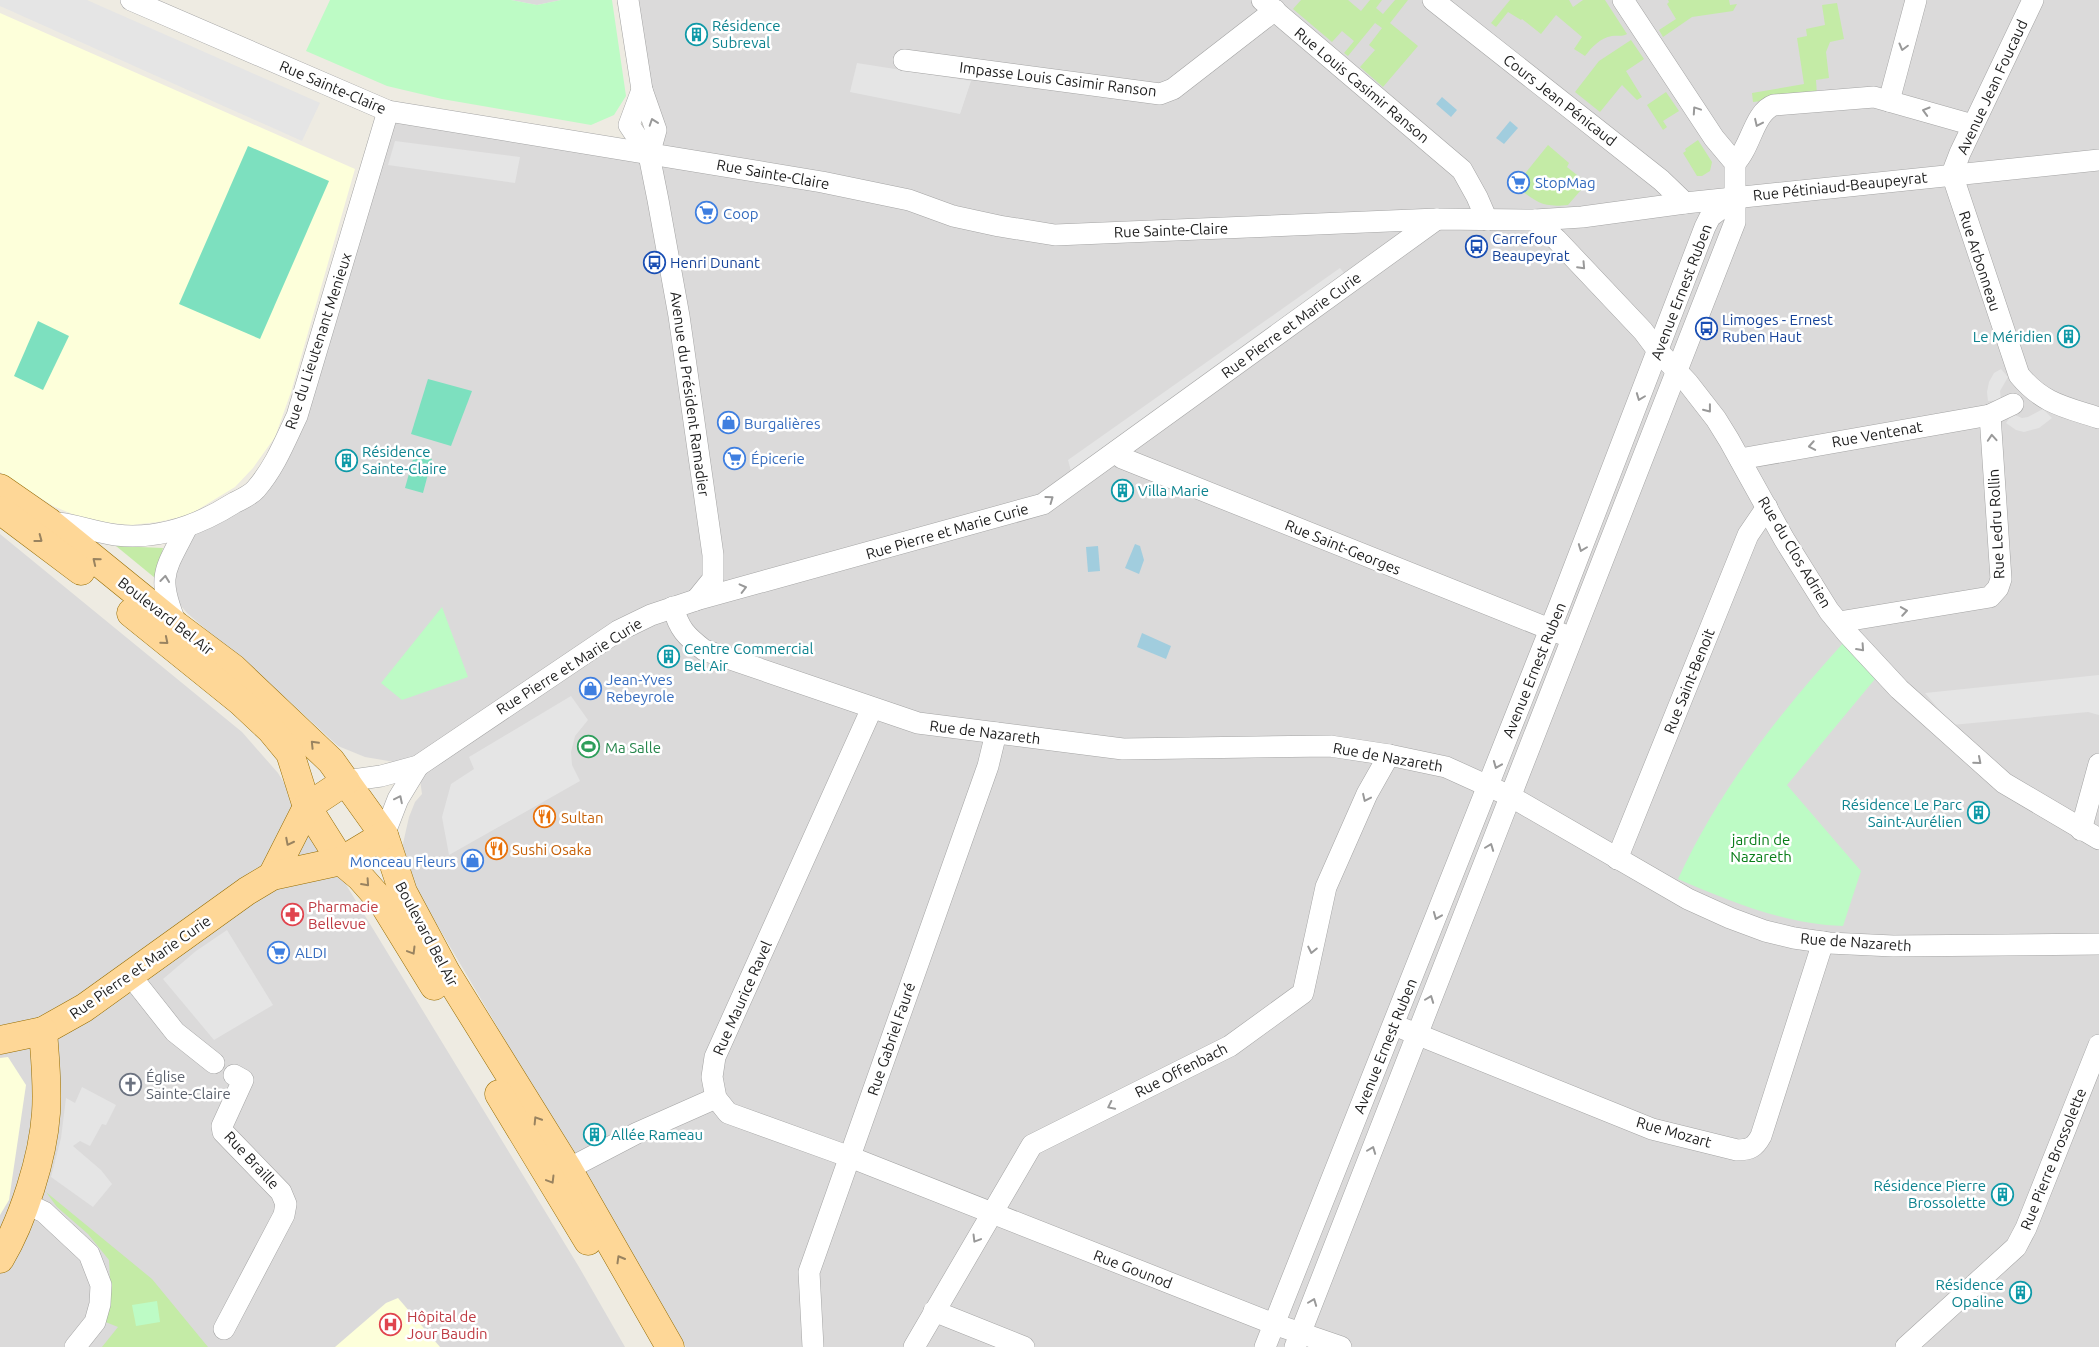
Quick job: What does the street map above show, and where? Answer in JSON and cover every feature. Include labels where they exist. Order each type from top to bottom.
[{"type":"main road","name":"Boulevard Bel Air","points":[[0,488],[49,522],[176,626],[233,668],[307,736],[331,761],[384,835],[403,892],[447,974],[568,1169],[670,1347]]},
{"type":"main road","name":"Boulevard Bel Air","points":[[0,510],[79,570],[240,701],[271,730],[290,753],[307,808],[341,861],[360,877],[383,903],[652,1347]]},
{"type":"main road","name":"Rue Pierre et Marie Curie","points":[[272,876],[307,808],[346,781]]},
{"type":"main road","name":"Rue Pierre et Marie Curie","points":[[0,1040],[43,1031],[84,1008],[247,891],[272,876],[341,861],[384,835]]},
{"type":"main road","points":[[0,1259],[25,1203],[39,1160],[46,1112],[43,1031]]},
{"type":"street","name":"Rue Sainte-Claire","points":[[131,0],[388,111],[822,182],[909,200],[953,216],[999,226],[1055,235],[1437,219]]},
{"type":"street","points":[[628,0],[642,90],[630,125],[649,155]]},
{"type":"street","name":"Cours Jean Pénicaud","points":[[1435,0],[1661,180],[1685,203]]},
{"type":"street","points":[[1623,0],[1714,138],[1735,163],[1735,198]]},
{"type":"street","points":[[1889,101],[1916,0]]},
{"type":"street","name":"Avenue Jean Foucaud","points":[[1952,174],[1973,125],[2033,0]]},
{"type":"street","name":"Impasse Louis Casimir Ranson","points":[[904,60],[1160,94],[1173,89],[1268,5]]},
{"type":"street","name":"Rue Louis Casimir Ranson","points":[[1268,5],[1462,170],[1487,220]]},
{"type":"street","points":[[1735,163],[1742,156],[1763,111],[1770,106],[1874,97],[1973,125]]},
{"type":"street","name":"Rue du Lieutenant Menieux","points":[[49,522],[117,535],[160,534],[188,527],[218,514],[255,491],[267,475],[281,450],[297,416],[388,111]]},
{"type":"street","name":"Avenue du Président Ramadier","points":[[649,155],[679,316],[713,555],[713,579],[696,600]]},
{"type":"street","name":"Rue Pétiniaud-Beaupeyrat","points":[[1535,220],[1582,217],[1685,203],[2099,160]]},
{"type":"street","name":"Rue Arbonneau","points":[[1952,174],[2018,375]]},
{"type":"street","name":"Avenue Ernest Ruben","points":[[1265,1347],[1550,630],[1705,226],[1710,217],[1735,198]]},
{"type":"street","name":"Avenue Ernest Ruben","points":[[1298,1340],[1734,225],[1735,198]]},
{"type":"street","points":[[1437,219],[1535,220]]},
{"type":"street","name":"Rue Pierre et Marie Curie","points":[[346,781],[381,776],[418,766],[618,631],[651,615],[696,600],[1044,504],[1437,219]]},
{"type":"street","name":"Rue du Clos Adrien","points":[[1535,220],[1557,240],[1630,317],[1716,419],[1784,539],[1829,611],[1899,689],[2004,783],[2090,835]]},
{"type":"street","points":[[2049,400],[2028,410],[2013,404],[2009,398],[2010,391],[2018,375],[2030,389],[2049,400],[2099,418]]},
{"type":"street","name":"Rue Ventenat","points":[[1740,459],[1990,415],[2013,404]]},
{"type":"street","name":"Rue Ledru Rollin","points":[[1839,622],[1990,598],[1998,588],[2001,580],[1990,415]]},
{"type":"street","name":"Rue Saint-Georges","points":[[1117,451],[1122,458],[1550,630],[1572,637]]},
{"type":"street","name":"Rue Saint-Benoit","points":[[1617,859],[1748,536],[1767,507]]},
{"type":"street","points":[[176,626],[164,588],[166,569],[188,527]]},
{"type":"street","name":"Rue de Nazareth","points":[[673,607],[677,623],[687,637],[704,650],[918,723],[1123,750],[1330,746],[1389,755],[1446,767],[1510,796],[1688,899],[1765,931],[1822,942],[1930,947],[2099,944]]},
{"type":"street","name":"Rue Maurice Ravel","points":[[716,1098],[712,1077],[714,1057],[872,708]]},
{"type":"street","name":"Rue Gabriel Fauré","points":[[813,1347],[809,1272],[988,766],[996,734]]},
{"type":"street","name":"Rue Offenbach","points":[[914,1347],[1032,1145],[1230,1046],[1303,994],[1326,887],[1367,794],[1389,755]]},
{"type":"street","points":[[2090,835],[2099,764]]},
{"type":"street","name":"Rue Pierre et Marie Curie","points":[[384,835],[398,799],[418,766]]},
{"type":"street","name":"Rue Mozart","points":[[1393,1026],[1417,1033],[1652,1129],[1737,1150],[1748,1150],[1756,1145],[1762,1136],[1822,942]]},
{"type":"street","points":[[130,975],[175,1032],[214,1063]]},
{"type":"street","name":"Rue Pierre Brossolette","points":[[1906,1347],[2016,1247],[2026,1228],[2099,1044]]},
{"type":"street","name":"Rue Braille","points":[[224,1328],[284,1214],[286,1204],[281,1192],[223,1132],[222,1126],[243,1080],[234,1075]]},
{"type":"street","points":[[568,1169],[637,1133],[716,1098],[728,1113],[850,1157],[992,1212]]},
{"type":"street","points":[[25,1203],[34,1206],[48,1216],[90,1254],[100,1285],[100,1304],[95,1322],[75,1347]]},
{"type":"street","name":"Rue Gounod","points":[[992,1212],[1057,1240],[1274,1324],[1298,1340],[1341,1347]]},
{"type":"street","points":[[934,1311],[1024,1347]]},
{"type":"shaded area","points":[[0,0],[87,0],[320,103],[302,141],[0,6]]},
{"type":"shaded area","points":[[511,0],[561,0],[537,5]]},
{"type":"shaded area","points":[[628,0],[2099,0],[2099,1347],[686,1347],[409,877],[402,848],[409,817],[415,802],[422,794],[418,766],[365,757],[338,746],[187,613],[176,600],[174,578],[187,527],[267,475],[388,111],[649,155]]},
{"type":"shaded area","points":[[0,13],[355,169],[291,392],[275,437],[253,468],[235,487],[189,515],[158,522],[131,525],[101,522],[77,516],[53,506],[0,472]]},
{"type":"shaded area","points":[[857,63],[971,81],[960,114],[850,92]]},
{"type":"shaded area","points":[[395,141],[520,157],[515,183],[388,165]]},
{"type":"shaded area","points":[[1340,268],[1347,277],[1071,471],[1068,460]]},
{"type":"shaded area","points":[[2001,369],[2008,377],[2000,391],[2001,400],[1988,401],[1989,382],[1994,373]]},
{"type":"shaded area","points":[[2043,409],[2052,418],[2039,428],[2024,432],[2016,430],[2006,423],[2012,414],[2022,418]]},
{"type":"shaded area","points":[[0,534],[242,732],[278,773],[579,1267],[625,1347],[0,1347],[0,1215],[9,1058],[0,1058]]},
{"type":"shaded area","points":[[2099,675],[2099,715],[2088,712],[1952,725],[1925,693]]},
{"type":"shaded area","points":[[571,696],[588,720],[575,736],[571,752],[572,765],[580,781],[449,855],[442,817],[451,784],[474,769],[469,757]]},
{"type":"shaded area","points":[[227,930],[273,1005],[214,1040],[163,979],[196,951]]},
{"type":"shaded area","points":[[8,1057],[26,1085],[9,1200],[0,1215],[0,1058]]},
{"type":"shaded area","points":[[82,1087],[116,1105],[106,1125],[102,1124],[90,1146],[80,1141],[73,1146],[101,1170],[112,1184],[93,1207],[51,1177],[61,1138],[66,1098],[75,1103]]},
{"type":"shaded area","name":"Hôpital de Jour Baudin","points":[[398,1298],[440,1347],[335,1347],[386,1303]]},
{"type":"green space","points":[[330,0],[511,0],[537,5],[561,0],[612,0],[626,96],[614,115],[591,125],[442,99],[387,86],[306,51]]},
{"type":"green space","points":[[1301,0],[1348,0],[1361,11],[1370,0],[1382,0],[1376,8],[1383,14],[1395,0],[1408,0],[1390,23],[1418,46],[1383,87],[1360,67],[1375,50],[1369,45],[1382,28],[1375,23],[1348,56],[1344,53],[1354,41],[1342,31],[1332,42],[1293,9]]},
{"type":"green space","points":[[1510,0],[1569,0],[1573,7],[1583,0],[1605,0],[1627,34],[1612,36],[1600,41],[1585,56],[1574,49],[1582,37],[1556,15],[1541,34],[1522,19],[1508,12],[1496,27],[1491,23]]},
{"type":"green space","points":[[1668,0],[1729,0],[1730,5],[1737,4],[1733,11],[1692,17],[1663,37],[1659,30],[1676,19],[1667,4]]},
{"type":"green space","points":[[1837,3],[1844,39],[1830,42],[1826,52],[1829,78],[1816,80],[1817,95],[1753,102],[1752,93],[1804,84],[1797,38],[1807,36],[1806,29],[1825,25],[1822,5]]},
{"type":"green space","points":[[1631,40],[1644,59],[1626,71],[1642,97],[1637,100],[1622,85],[1600,112],[1575,92],[1599,61]]},
{"type":"green space","points":[[1666,92],[1679,111],[1663,121],[1667,127],[1663,130],[1647,105]]},
{"type":"green space","points":[[1698,140],[1712,162],[1710,171],[1702,176],[1697,176],[1683,153],[1686,151],[1685,149]]},
{"type":"green space","points":[[1548,145],[1569,163],[1567,167],[1587,183],[1568,205],[1544,204],[1515,186]]},
{"type":"green space","points":[[248,146],[329,181],[260,339],[179,304]]},
{"type":"green space","points":[[38,321],[69,336],[43,390],[14,376]]},
{"type":"green space","points":[[428,379],[472,391],[451,446],[411,434]]},
{"type":"green space","points":[[415,452],[432,459],[423,493],[405,488]]},
{"type":"green space","points":[[116,546],[163,548],[155,578]]},
{"type":"green space","points":[[442,607],[468,677],[402,700],[381,683]]},
{"type":"green space","name":"jardin de Nazareth","points":[[1845,641],[1875,679],[1787,785],[1861,871],[1843,926],[1800,921],[1779,916],[1718,896],[1678,879],[1713,813],[1752,753],[1797,696]]},
{"type":"green space","points":[[46,1192],[152,1279],[208,1347],[102,1347],[118,1327],[103,1321],[110,1279],[109,1260],[88,1234],[57,1207]]},
{"type":"green space","points":[[157,1301],[160,1322],[136,1326],[132,1305]]},
{"type":"water","points":[[1442,97],[1457,110],[1451,117],[1436,104]]},
{"type":"water","points":[[1510,121],[1518,128],[1504,144],[1496,138]]},
{"type":"water","points":[[1135,544],[1140,546],[1144,560],[1139,574],[1125,568]]},
{"type":"water","points":[[1098,546],[1100,571],[1088,572],[1086,547]]},
{"type":"water","points":[[1142,633],[1171,646],[1166,659],[1137,647]]},
{"type":"place","name":"Résidence Subreval","points":[[696,34]]},
{"type":"place","name":"StopMag","points":[[1519,182]]},
{"type":"place","name":"Coop","points":[[707,213]]},
{"type":"place","name":"Carrefour Beaupeyrat","points":[[1476,247]]},
{"type":"place","name":"Henri Dunant","points":[[654,262]]},
{"type":"place","name":"Limoges - Ernest Ruben Haut","points":[[1706,328]]},
{"type":"place","name":"Le Méridien","points":[[2068,336]]},
{"type":"place","name":"Burgalières","points":[[728,423]]},
{"type":"place","name":"Épicerie","points":[[735,458]]},
{"type":"place","name":"Résidence Sainte-Claire","points":[[346,460]]},
{"type":"place","name":"Villa Marie","points":[[1122,490]]},
{"type":"place","name":"Centre Commercial Bel Air","points":[[668,657]]},
{"type":"place","name":"Jean-Yves Rebeyrole","points":[[590,688]]},
{"type":"place","name":"Ma Salle","points":[[589,747]]},
{"type":"place","name":"Résidence Le Parc Saint-Aurélien","points":[[1978,813]]},
{"type":"place","name":"Sultan","points":[[545,817]]},
{"type":"place","name":"Sushi Osaka","points":[[496,849]]},
{"type":"place","name":"Monceau Fleurs","points":[[472,861]]},
{"type":"place","name":"Pharmacie Bellevue","points":[[292,915]]},
{"type":"place","name":"ALDI","points":[[279,952]]},
{"type":"place","name":"Église Sainte-Claire","points":[[130,1085]]},
{"type":"place","name":"Allée Rameau","points":[[595,1134]]},
{"type":"place","name":"Résidence Pierre Brossolette","points":[[2002,1194]]},
{"type":"place","name":"Résidence Opaline","points":[[2020,1293]]},
{"type":"place","name":"Hôpital de Jour Baudin","points":[[391,1325]]}]
